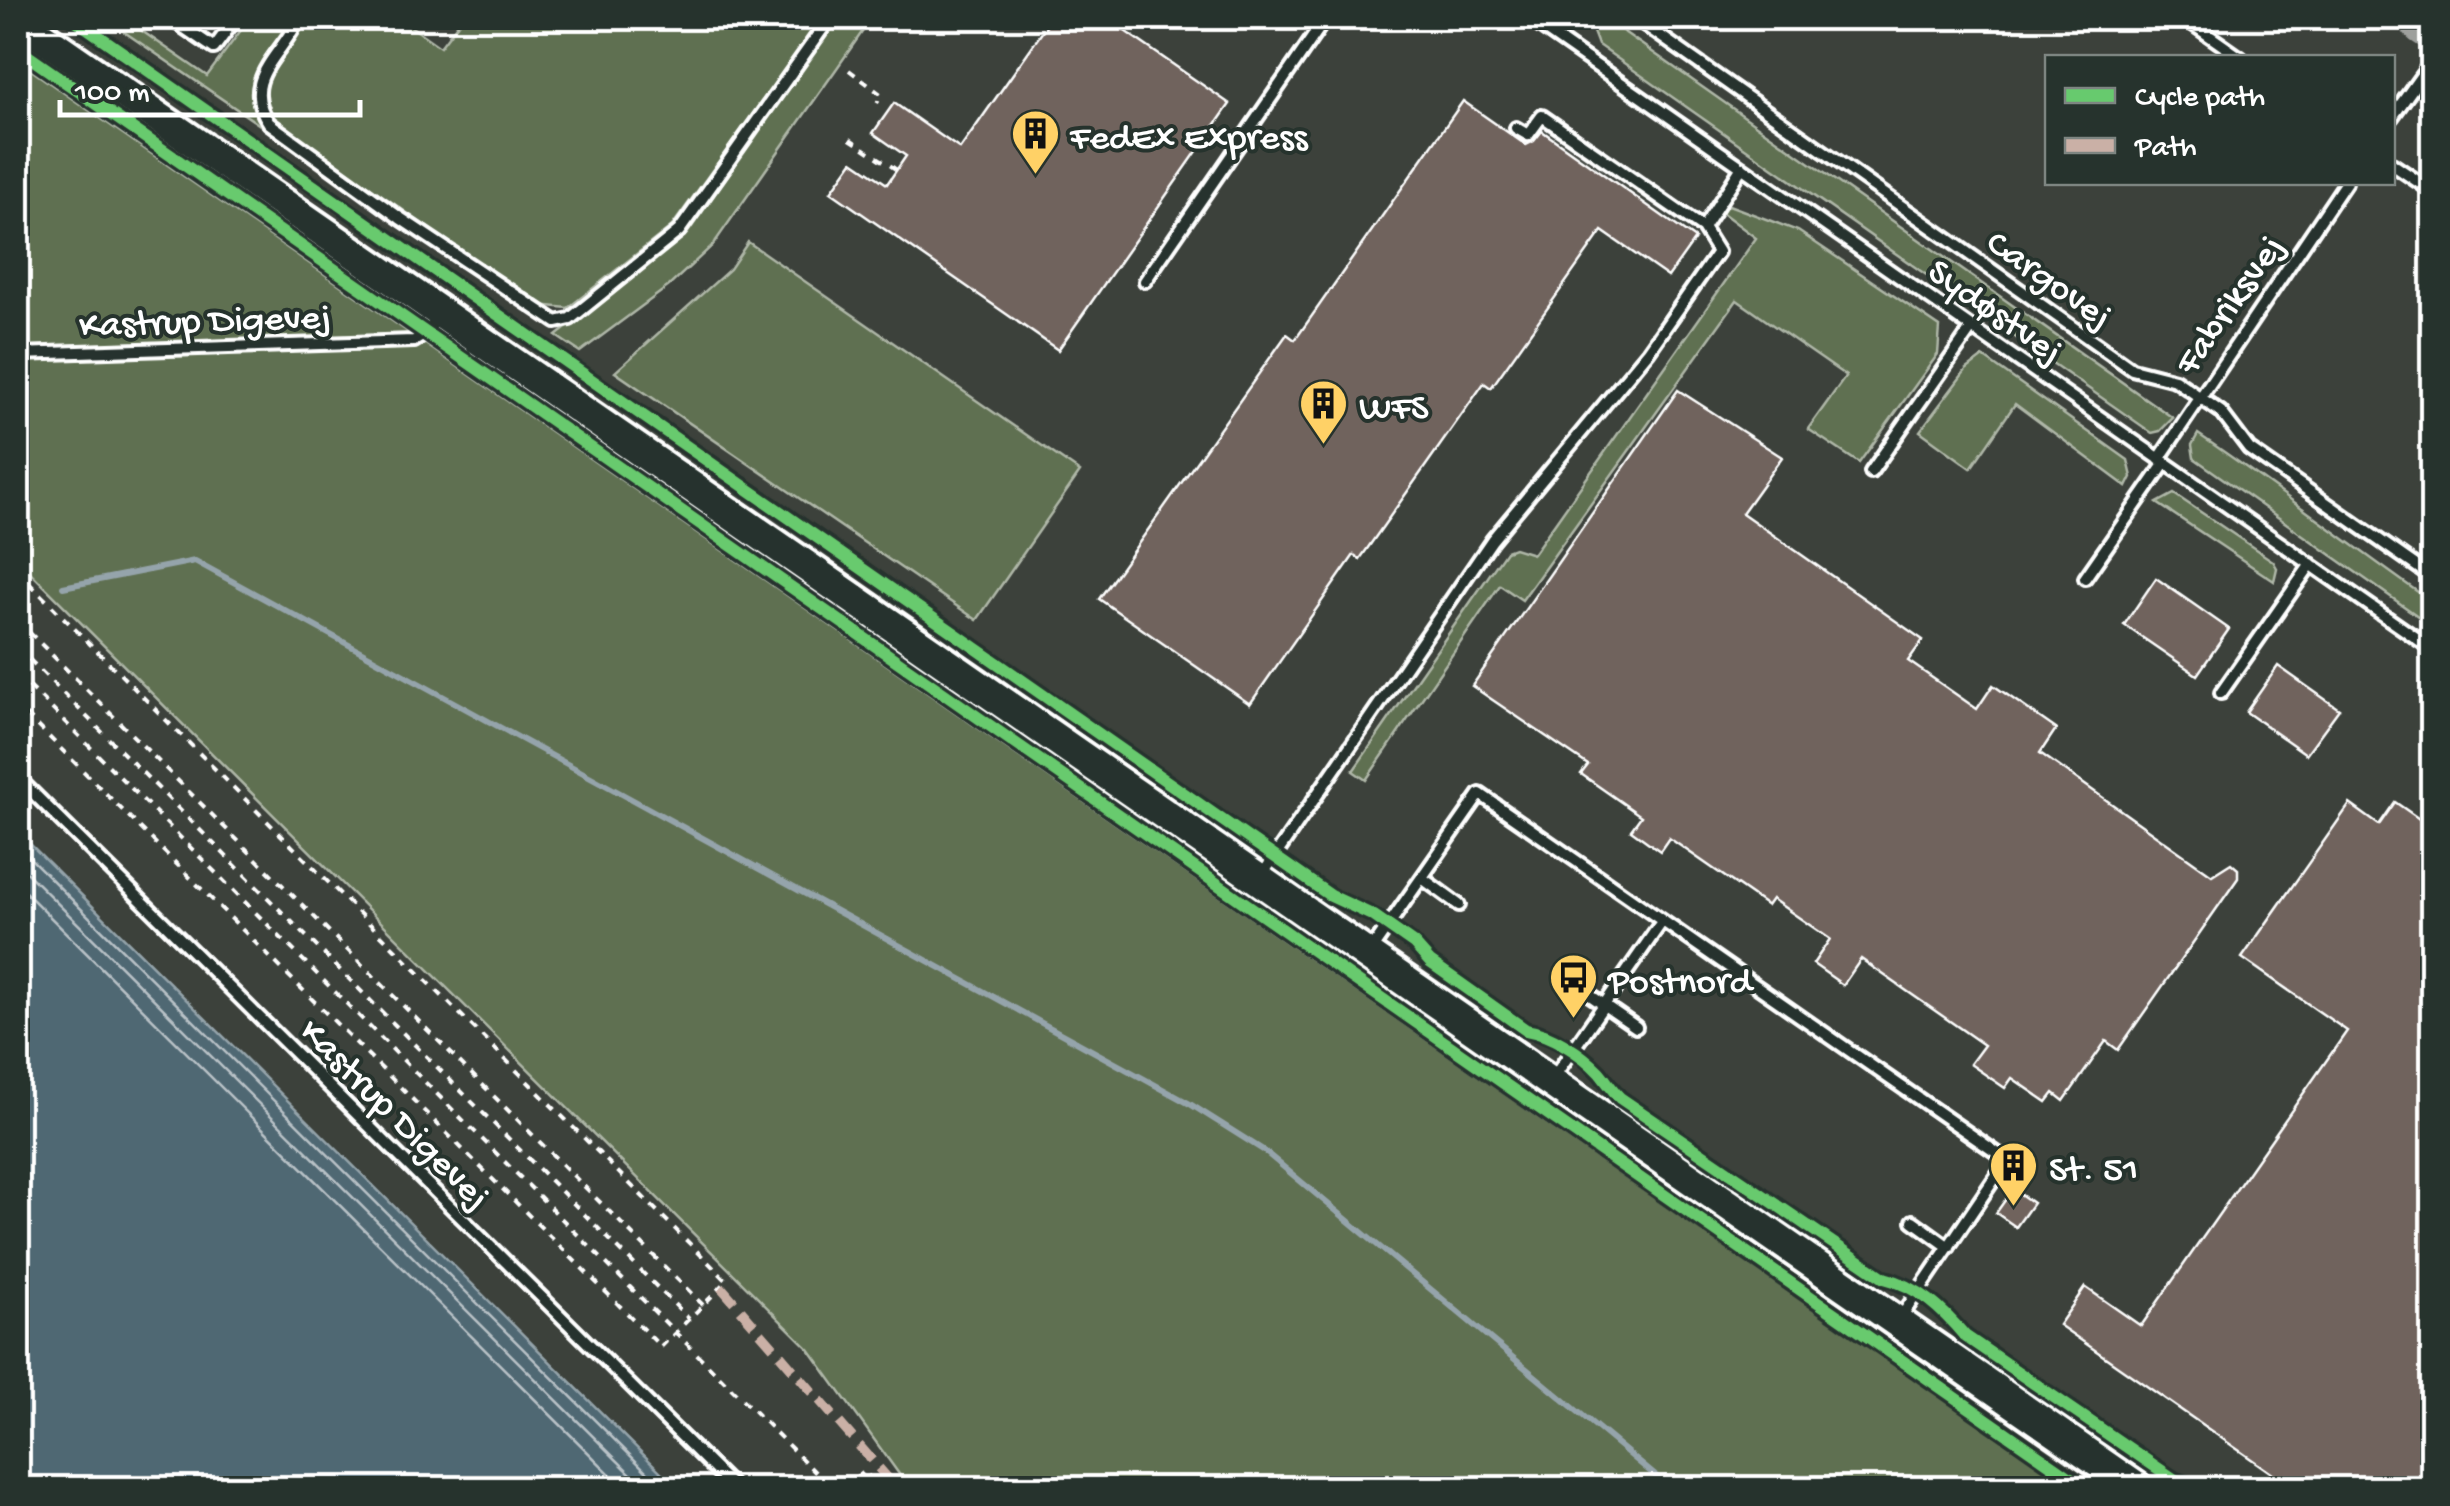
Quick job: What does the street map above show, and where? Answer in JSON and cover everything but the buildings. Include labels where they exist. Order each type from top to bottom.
[{"type":"street","points":[[21,20],[2137,1488]]},
{"type":"lane","points":[[170,18],[214,48],[236,18]]},
{"type":"lane","points":[[299,18],[258,88],[258,100],[270,123],[400,218],[556,322],[570,319],[679,231],[830,18]]},
{"type":"lane","points":[[1144,281],[1326,18]]},
{"type":"lane","name":"Sydøstvej","points":[[1528,18],[2432,649]]},
{"type":"lane","name":"Cargovej","points":[[1635,18],[2132,369],[2174,380],[2221,412],[2249,449],[2432,577]]},
{"type":"lane","points":[[2184,18],[2237,55]]},
{"type":"lane","points":[[2395,112],[2432,61]]},
{"type":"lane","points":[[1258,881],[1492,540],[1648,352],[1718,252],[1703,228],[1542,116],[1528,135],[1516,128]]},
{"type":"lane","points":[[2395,166],[2432,191]]},
{"type":"lane","points":[[1703,228],[1742,167]]},
{"type":"lane","name":"Fabriksvej","points":[[2085,578],[2198,397],[2344,185]]},
{"type":"lane","name":"Kastrup Digevej","points":[[18,354],[414,341],[428,333],[440,312]]},
{"type":"lane","points":[[1871,472],[1972,328]]},
{"type":"lane","points":[[2221,693],[2311,564]]},
{"type":"lane","name":"Kastrup Digevej","points":[[18,778],[734,1488]]},
{"type":"lane","points":[[1367,956],[1480,794],[2007,1160],[1898,1321]]},
{"type":"lane","points":[[1422,878],[1459,905]]},
{"type":"lane","points":[[1550,1082],[1661,923]]},
{"type":"lane","points":[[1571,982],[1636,1027]]},
{"type":"lane","points":[[1914,1221],[1948,1247]]},
{"type":"path","points":[[849,70],[882,95],[877,102]]},
{"type":"path","points":[[850,139],[896,170]]},
{"type":"path","points":[[18,572],[727,1281],[661,1346],[18,706]]},
{"type":"path","points":[[18,622],[702,1305]]},
{"type":"path","points":[[18,648],[689,1318]]},
{"type":"path","points":[[18,676],[831,1488]]},
{"type":"path","points":[[844,1488],[864,1470],[879,1488]]},
{"type":"green space","points":[[104,18],[123,18],[207,76],[250,18],[292,18],[253,86],[259,116],[273,134]]},
{"type":"green space","points":[[306,18],[399,18],[440,47],[462,18],[822,18],[672,226],[568,308],[537,305],[276,120],[266,91],[268,79]]},
{"type":"green space","points":[[837,18],[872,18],[713,245],[669,286],[580,352],[556,336],[687,234]]},
{"type":"green space","points":[[1604,18],[2173,418],[2160,431],[2152,433],[1598,45],[1590,24]]},
{"type":"green space","points":[[18,61],[2072,1488],[909,1488],[809,1349],[18,560]]},
{"type":"green space","points":[[1726,204],[1798,231],[1940,327],[1938,354],[1859,463],[1808,429],[1846,376],[1737,300],[1522,600],[1500,585],[1366,780],[1353,771],[1506,551],[1514,548],[1533,554],[1756,238],[1720,211]]},
{"type":"green space","points":[[748,242],[1080,472],[977,620],[615,372],[730,269]]},
{"type":"green space","points":[[1983,357],[2128,460],[2132,477],[2127,487],[2015,404],[1971,468],[1920,431],[1966,370]]},
{"type":"green space","points":[[2198,434],[2432,602],[2432,626],[2194,458],[2192,445]]},
{"type":"green space","points":[[2174,494],[2273,561],[2277,568],[2274,581],[2157,503]]},
{"type":"water","points":[[18,832],[677,1488],[18,1488]]},
{"type":"waterway","points":[[63,587],[195,561],[1190,1104],[1263,1150],[1670,1488]]},
{"type":"taxiway","points":[[2426,18],[2432,22]]},
{"type":"marked path","points":[[721,1287],[896,1488]]},
{"type":"cycle path","points":[[73,18],[1331,896],[1374,916],[1414,944],[1430,962],[1526,1030],[1575,1051],[1620,1098],[1884,1278],[1919,1293],[1965,1336],[2175,1480],[2200,1488]]},
{"type":"cycle path","points":[[18,49],[2085,1488]]},
{"type":"place","name":"FedEx Express","points":[[1035,176]]},
{"type":"place","name":"WFS","points":[[1324,446]]},
{"type":"place","name":"Postnord","points":[[1573,1020]]},
{"type":"place","name":"St. 51","points":[[2014,1208]]}]
